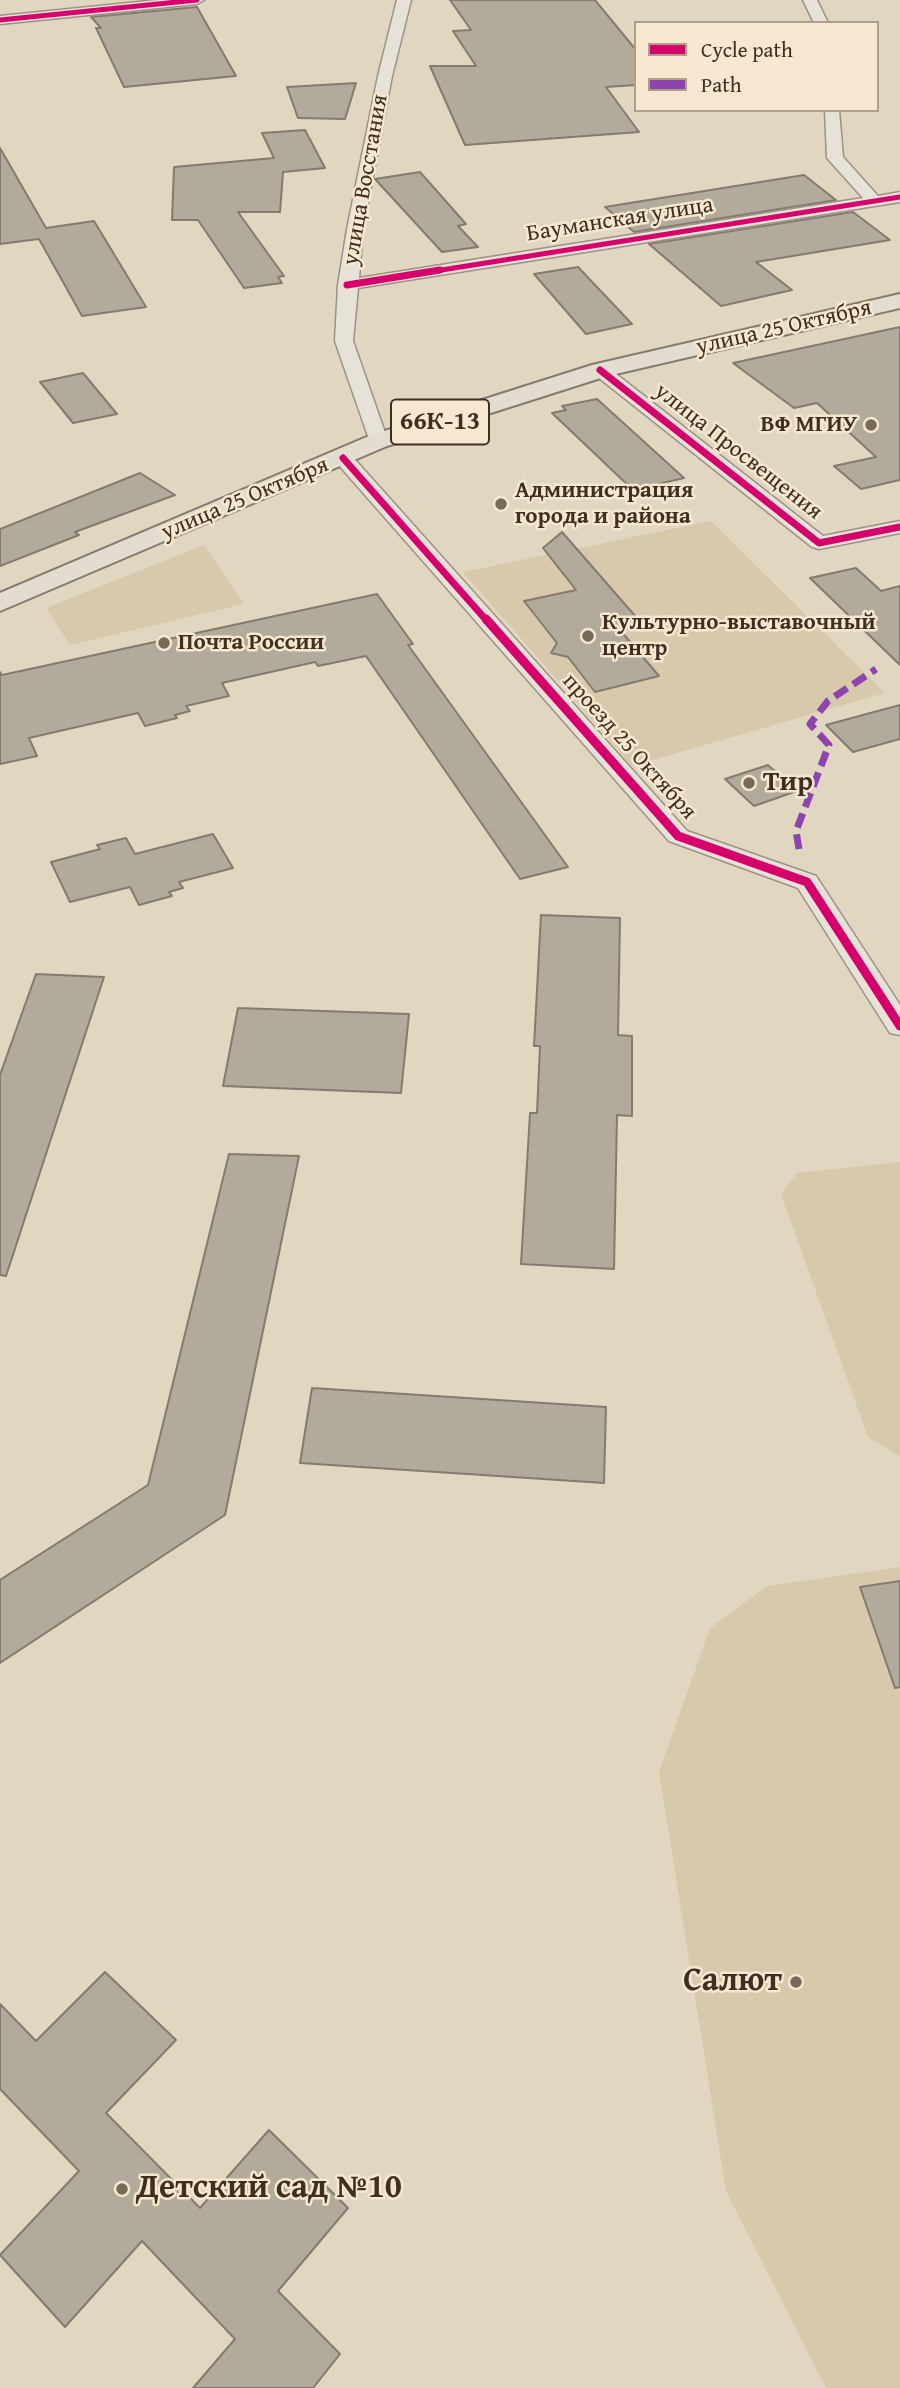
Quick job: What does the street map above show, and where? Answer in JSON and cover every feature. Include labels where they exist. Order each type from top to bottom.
[{"type":"main road","name":"улица 25 Октября","points":[[0,603],[378,441],[600,370],[900,301]]},
{"type":"street","points":[[37,0],[42,16]]},
{"type":"street","points":[[0,20],[197,0]]},
{"type":"street","name":"улица Восстания","points":[[378,441],[344,341],[347,285],[355,229],[385,76],[404,0]]},
{"type":"street","points":[[810,0],[820,21]]},
{"type":"street","points":[[832,112],[835,158],[874,201]]},
{"type":"street","name":"Бауманская улица","points":[[347,285],[900,197]]},
{"type":"street","name":"улица Просвещения","points":[[600,370],[819,543],[900,527]]},
{"type":"street","name":"проезд 25 Октября","points":[[343,458],[678,836],[807,883],[900,1026]]},
{"type":"shaded area","points":[[711,521],[885,693],[632,766],[463,572]]},
{"type":"shaded area","points":[[204,545],[244,604],[70,645],[46,608]]},
{"type":"shaded area","points":[[900,1162],[900,1456],[868,1437],[781,1194],[797,1173]]},
{"type":"shaded area","name":"Салют","points":[[900,1567],[900,2388],[826,2388],[726,2191],[659,1772],[710,1628],[767,1586]]},
{"type":"building","points":[[450,0],[595,0],[634,48],[634,85],[606,87],[639,132],[465,145],[430,66],[476,66],[453,31],[471,30]]},
{"type":"building","points":[[197,7],[236,76],[124,87],[96,28],[101,28],[91,17]]},
{"type":"building","points":[[356,83],[345,119],[298,118],[287,87]]},
{"type":"building","points":[[305,130],[325,168],[283,172],[280,212],[238,212],[284,276],[278,277],[282,283],[244,288],[198,220],[172,220],[174,167],[274,158],[262,133]]},
{"type":"building","points":[[0,148],[46,228],[94,221],[146,307],[82,316],[39,239],[0,244]]},
{"type":"building","points":[[420,172],[466,224],[458,226],[478,247],[442,252],[375,179]]},
{"type":"building","points":[[804,175],[836,200],[634,232],[605,207]]},
{"type":"building","points":[[853,212],[890,240],[756,262],[792,290],[721,306],[649,244]]},
{"type":"building","points":[[578,267],[632,324],[586,334],[534,274]]},
{"type":"building","points":[[900,327],[900,480],[861,489],[834,466],[876,457],[817,403],[794,408],[733,363]]},
{"type":"building","points":[[83,373],[117,414],[73,423],[40,382]]},
{"type":"building","points":[[597,399],[684,478],[633,490],[552,413],[566,410],[562,406]]},
{"type":"building","points":[[140,473],[175,495],[75,532],[79,535],[0,566],[0,529]]},
{"type":"building","name":"Культурно-выставочный центр","points":[[562,532],[643,625],[620,630],[659,676],[595,692],[568,657],[551,653],[557,643],[524,601],[576,590],[543,548]]},
{"type":"building","points":[[856,568],[881,591],[900,586],[900,665],[810,578]]},
{"type":"building","points":[[377,594],[413,644],[408,645],[568,867],[520,879],[366,656],[318,666],[315,662],[222,683],[229,696],[186,706],[190,711],[175,715],[177,718],[145,726],[138,713],[29,738],[37,756],[0,764],[0,672],[2,675]]},
{"type":"building","points":[[900,705],[900,739],[853,752],[826,725]]},
{"type":"building","points":[[768,765],[797,791],[754,806],[725,779]]},
{"type":"building","points":[[213,834],[233,868],[179,882],[183,888],[169,892],[172,896],[139,905],[130,887],[70,902],[51,862],[100,849],[97,845],[126,838],[135,854]]},
{"type":"building","points":[[541,915],[620,918],[618,1035],[632,1036],[632,1116],[617,1115],[614,1269],[521,1264],[530,1113],[537,1113],[540,1046],[534,1046]]},
{"type":"building","points":[[36,974],[104,977],[6,1276],[0,1275],[0,1075]]},
{"type":"building","points":[[238,1008],[409,1014],[401,1093],[223,1086]]},
{"type":"building","points":[[229,1154],[299,1156],[225,1515],[0,1663],[0,1580],[148,1485]]},
{"type":"building","points":[[312,1388],[606,1407],[604,1483],[300,1463]]},
{"type":"building","points":[[900,1581],[900,1687],[895,1688],[860,1587]]},
{"type":"building","name":"Детский сад №10","points":[[105,1972],[176,2040],[106,2113],[200,2208],[269,2130],[348,2208],[278,2291],[340,2354],[313,2388],[193,2388],[235,2339],[142,2241],[65,2327],[0,2255],[79,2171],[0,2089],[0,2004],[36,2041]]},
{"type":"marked path","points":[[799,849],[796,831],[829,745],[810,724],[828,701],[876,669]]},
{"type":"cycle path","points":[[0,20],[197,0]]},
{"type":"cycle path","points":[[347,285],[900,197]]},
{"type":"cycle path","points":[[600,370],[819,543],[900,527]]},
{"type":"cycle path","points":[[343,458],[678,836],[807,882],[900,1026]]},
{"type":"place","name":"ВФ МГИУ","points":[[871,425]]},
{"type":"place","name":"Администрация города и района","points":[[501,504]]},
{"type":"place","name":"Культурно-выставочный центр","points":[[588,636]]},
{"type":"place","name":"Почта России","points":[[164,643]]},
{"type":"place","name":"Тир","points":[[749,783]]},
{"type":"place","name":"Салют","points":[[796,1982]]},
{"type":"place","name":"Детский сад №10","points":[[122,2189]]}]
